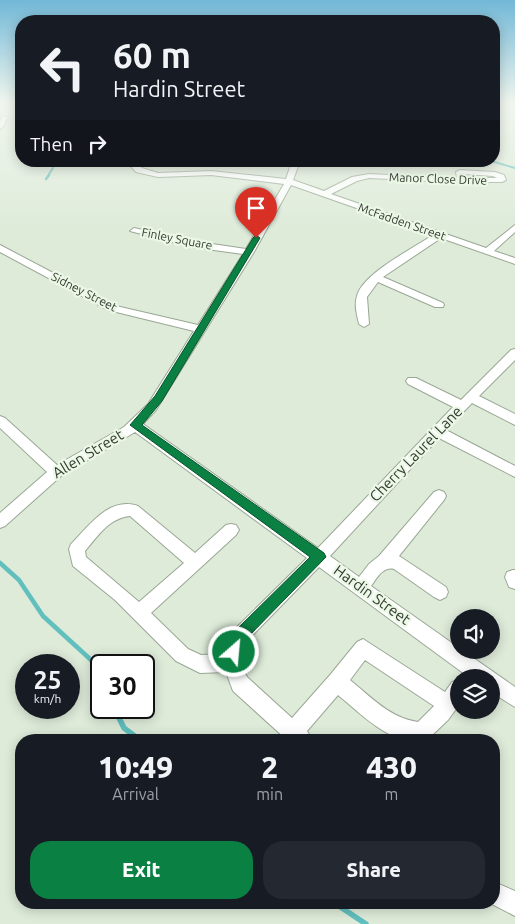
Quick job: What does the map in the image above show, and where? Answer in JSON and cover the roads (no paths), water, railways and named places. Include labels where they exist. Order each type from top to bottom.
[{"type":"street","name":"McFadden Street","points":[[136,167],[139,170],[152,174],[218,174],[288,182],[515,262]]},
{"type":"street","name":"Allen Street","points":[[0,522],[56,472],[136,425],[152,407],[248,252],[288,182],[294,167]]},
{"type":"street","name":"Manor Close Drive","points":[[324,194],[363,176],[497,182]]},
{"type":"street","points":[[487,252],[515,228]]},
{"type":"street","name":"Finley Square","points":[[134,231],[177,241],[248,252]]},
{"type":"street","points":[[364,324],[361,310],[363,294],[376,278],[440,235]]},
{"type":"street","name":"Sidney Street","points":[[0,248],[112,308],[201,329]]},
{"type":"street","points":[[376,278],[438,305]]},
{"type":"street","name":"Cherry Laurel Lane","points":[[234,662],[235,648],[242,634],[319,557],[437,431],[515,353]]},
{"type":"street","points":[[412,381],[515,420]]},
{"type":"street","points":[[0,421],[56,472]]},
{"type":"street","name":"Hardin Street","points":[[136,425],[360,587],[469,669]]},
{"type":"street","points":[[437,431],[515,472]]},
{"type":"street","points":[[360,587],[385,561],[439,496]]},
{"type":"street","points":[[194,562],[133,510],[116,511],[103,520],[78,550],[79,561],[121,595],[182,655],[200,664],[234,662],[235,674],[240,684],[296,734]]},
{"type":"street","points":[[139,613],[231,530]]},
{"type":"street","points":[[385,561],[398,563],[440,592]]},
{"type":"street","points":[[299,734],[364,648],[448,704]]},
{"type":"street","points":[[337,682],[370,710],[401,729],[421,732],[450,701]]},
{"type":"street","points":[[500,687],[515,698]]},
{"type":"street","points":[[500,896],[515,904]]},
{"type":"waterway","points":[[500,164],[515,168]]},
{"type":"waterway","points":[[48,176],[53,167]]},
{"type":"waterway","points":[[46,179],[49,175]]},
{"type":"waterway","points":[[0,563],[19,580],[43,616],[90,659]]},
{"type":"waterway","points":[[120,719],[124,728],[132,734]]},
{"type":"waterway","points":[[344,909],[366,924]]}]
